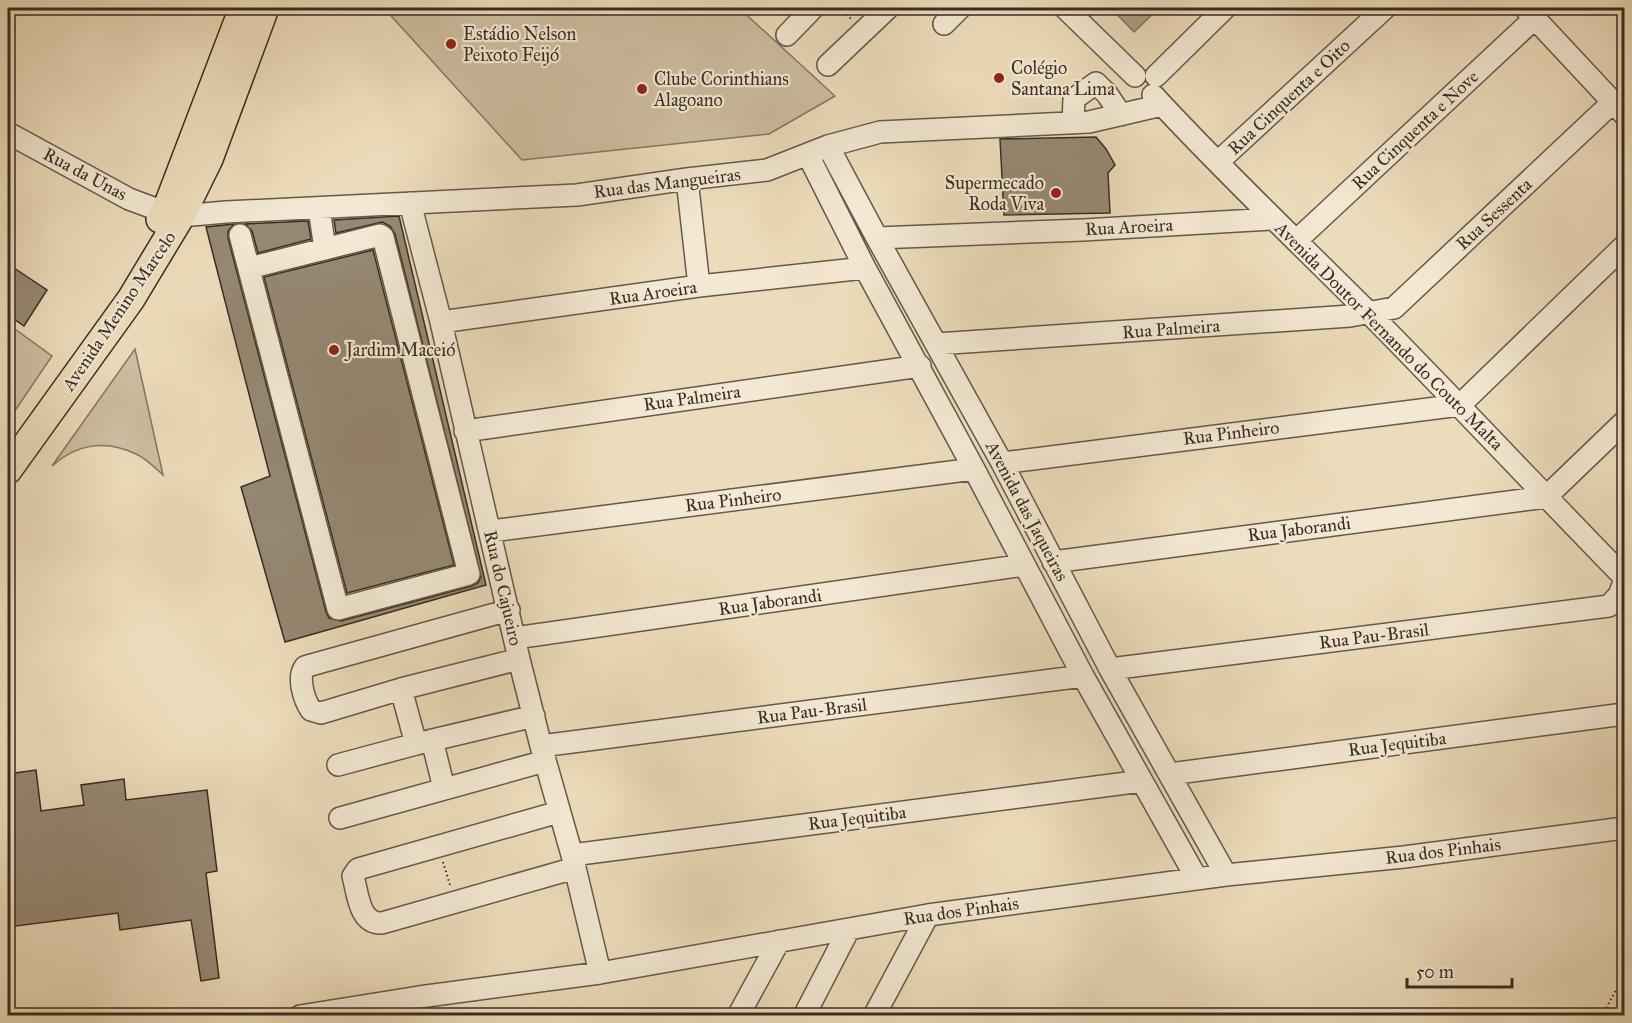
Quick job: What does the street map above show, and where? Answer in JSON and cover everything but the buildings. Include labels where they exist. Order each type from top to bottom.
[{"type":"main road","name":"Avenida Menino Marcelo","points":[[8,470],[131,299],[172,214],[243,8]]},
{"type":"main road","name":"Avenida Menino Marcelo","points":[[8,447],[69,368],[209,159],[265,8]]},
{"type":"street","points":[[788,35],[813,8]]},
{"type":"street","points":[[828,65],[888,8]]},
{"type":"street","points":[[944,24],[960,8]]},
{"type":"street","name":"Avenida Doutor Fernando do Couto Malta","points":[[1065,8],[1116,59],[1151,88],[1273,219],[1460,405],[1624,577]]},
{"type":"street","points":[[1151,88],[1225,8]]},
{"type":"street","name":"Rua Cinquenta e Oito","points":[[1218,162],[1385,8]]},
{"type":"street","points":[[1530,13],[1619,108]]},
{"type":"street","name":"Rua Cinquenta e Nove","points":[[1296,241],[1530,13]]},
{"type":"street","points":[[1073,123],[1074,99],[1096,83],[1116,59]]},
{"type":"street","points":[[1096,83],[1107,94],[1121,115]]},
{"type":"street","name":"Rua das Mangueiras","points":[[172,214],[226,212],[320,214],[410,203],[577,195],[767,170],[828,147],[880,132],[1089,122],[1121,115],[1151,88]]},
{"type":"street","name":"Rua Sessenta","points":[[1369,313],[1394,308],[1619,108]]},
{"type":"street","name":"Rua da Unas","points":[[8,133],[129,199],[172,214]]},
{"type":"street","name":"Avenida das Jaqueiras","points":[[828,147],[1002,463],[1110,669],[1226,875]]},
{"type":"street","name":"Avenida das Jaqueiras","points":[[808,156],[865,268],[920,366],[1083,676],[1197,879]]},
{"type":"street","points":[[687,179],[699,286]]},
{"type":"street","name":"Rua do Cajueiro","points":[[410,203],[491,531],[519,659],[600,973]]},
{"type":"street","points":[[320,214],[325,249]]},
{"type":"street","name":"Rua Aroeira","points":[[877,238],[1083,230],[1273,219]]},
{"type":"street","points":[[240,235],[338,609],[467,576],[469,572],[383,237],[380,235],[249,268]]},
{"type":"street","points":[[1460,405],[1624,247]]},
{"type":"street","name":"Rua Aroeira","points":[[441,322],[699,286],[865,268]]},
{"type":"street","name":"Rua Palmeira","points":[[936,344],[1369,313]]},
{"type":"street","name":"Rua Palmeira","points":[[465,431],[920,366]]},
{"type":"street","name":"Rua Pinheiro","points":[[1002,463],[1460,405]]},
{"type":"street","points":[[1546,497],[1624,422]]},
{"type":"street","name":"Rua Pinheiro","points":[[491,531],[974,469]]},
{"type":"street","name":"Rua Jaborandi","points":[[1053,562],[1546,497]]},
{"type":"street","name":"Rua Jaborandi","points":[[515,638],[1024,566]]},
{"type":"street","name":"Rua Pau-Brasil","points":[[1110,669],[1609,606],[1619,595],[1624,582]]},
{"type":"street","points":[[1049,611],[1070,593]]},
{"type":"street","points":[[508,610],[311,665],[305,667],[301,676],[308,706],[315,713],[321,713],[401,689],[519,659]]},
{"type":"street","name":"Rua Pau-Brasil","points":[[339,818],[444,788],[543,753],[1083,676]]},
{"type":"street","points":[[401,689],[444,788]]},
{"type":"street","name":"Rua Jequitiba","points":[[1170,774],[1624,714]]},
{"type":"street","points":[[338,765],[534,716]]},
{"type":"street","name":"Rua Jequitiba","points":[[439,848],[356,871],[353,876],[368,920],[372,923],[382,923],[456,902],[573,862],[1142,781]]},
{"type":"street","points":[[439,848],[559,812]]},
{"type":"street","name":"Rua dos Pinhais","points":[[300,1016],[419,997],[600,973],[928,915],[1226,875],[1404,857],[1624,828]]},
{"type":"street","points":[[874,1016],[928,915]]},
{"type":"street","points":[[804,1016],[849,929]]},
{"type":"street","points":[[738,1016],[779,941]]},
{"type":"path","points":[[439,848],[456,902]]},
{"type":"path","points":[[1602,1016],[1624,975]]},
{"type":"shaded area","name":"Clube Corinthians Alagoano","points":[[384,8],[739,8],[835,96],[769,134],[522,160]]},
{"type":"shaded area","points":[[1111,8],[1159,8],[1134,32]]},
{"type":"shaded area","points":[[8,324],[52,356],[8,421]]},
{"type":"shaded area","points":[[135,349],[163,475],[140,456],[125,449],[103,445],[71,453],[52,466]]},
{"type":"place","name":"Estádio Nelson Peixoto Feijó","points":[[451,44]]},
{"type":"place","name":"Colégio Santana Lima","points":[[999,78]]},
{"type":"place","name":"Clube Corinthians Alagoano","points":[[642,89]]},
{"type":"place","name":"Supermecado Roda Viva","points":[[1056,193]]},
{"type":"place","name":"Jardim Maceió","points":[[334,350]]}]
